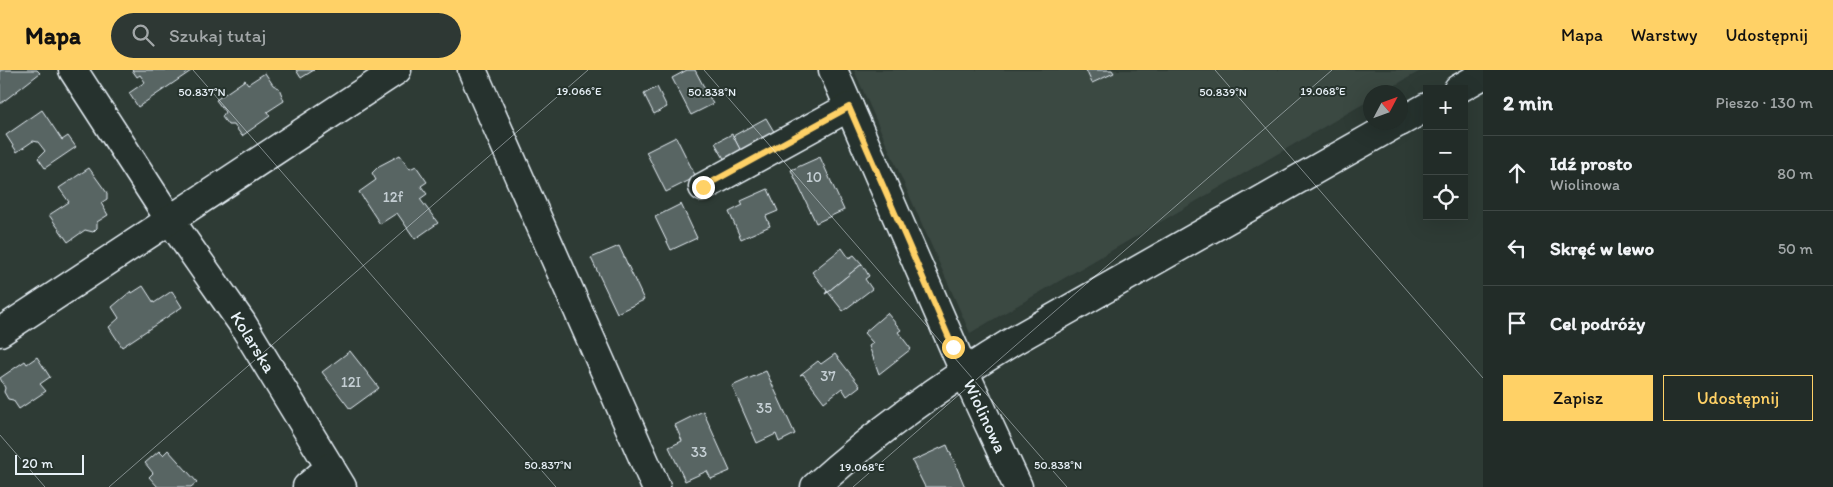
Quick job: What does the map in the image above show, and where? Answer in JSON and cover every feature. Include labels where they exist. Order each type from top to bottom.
[{"type":"street","name":"Kolarska","points":[[73,70],[170,220],[242,324],[336,477],[307,487]]},
{"type":"street","points":[[0,332],[397,70]]},
{"type":"street","points":[[472,70],[656,487]]},
{"type":"street","name":"Wiolinowa","points":[[833,70],[964,371],[1018,487]]},
{"type":"street","points":[[1465,85],[1483,75]]},
{"type":"street","points":[[703,187],[849,107]]},
{"type":"street","points":[[1408,118],[1423,109]]},
{"type":"street","points":[[814,487],[886,427],[964,371],[1015,340],[1386,130]]},
{"type":"shaded area","points":[[854,70],[1422,70],[1395,85],[1363,85],[1363,104],[970,333]]},
{"type":"building","points":[[0,70],[37,70],[40,73],[0,104]]},
{"type":"building","points":[[132,70],[191,71],[138,107],[129,93],[145,82],[140,75],[137,77]]},
{"type":"building","points":[[296,70],[314,70],[301,78]]},
{"type":"building","points":[[687,70],[695,70],[713,104],[691,115],[672,78]]},
{"type":"building","points":[[1086,70],[1112,70],[1114,73],[1092,83]]},
{"type":"building","points":[[265,73],[273,85],[279,88],[284,101],[267,112],[270,116],[242,136],[234,125],[228,125],[222,117],[225,112],[216,100],[245,80],[248,84]]},
{"type":"building","points":[[657,87],[667,107],[654,114],[644,94]]},
{"type":"building","points":[[42,110],[62,140],[68,136],[76,147],[45,168],[38,158],[45,151],[38,142],[33,141],[17,152],[6,135]]},
{"type":"building","points":[[766,118],[776,135],[742,153],[733,136]]},
{"type":"building","points":[[732,134],[742,153],[726,162],[715,143]]},
{"type":"building","points":[[676,137],[696,177],[666,192],[646,152]]},
{"type":"building","points":[[400,155],[410,169],[416,166],[427,182],[421,186],[427,194],[420,199],[438,223],[415,239],[397,213],[380,224],[359,192],[376,180],[372,173],[379,166]]},
{"type":"building","points":[[820,157],[844,210],[816,223],[791,170]]},
{"type":"building","points":[[89,168],[107,193],[107,199],[101,203],[108,215],[97,222],[97,228],[93,232],[85,230],[68,242],[49,215],[69,202],[59,188]]},
{"type":"building","points":[[768,189],[778,211],[766,216],[770,226],[741,239],[729,212],[743,205],[741,201]]},
{"type":"building","points":[[681,204],[697,238],[671,250],[655,217]]},
{"type":"building","points":[[619,246],[644,300],[617,313],[591,258]]},
{"type":"building","points":[[842,248],[849,258],[854,255],[862,264],[825,294],[827,291],[812,272]]},
{"type":"building","points":[[862,264],[869,276],[865,279],[872,289],[843,311],[828,292],[825,294]]},
{"type":"building","points":[[143,286],[154,303],[172,291],[182,307],[122,347],[109,327],[119,318],[112,307],[131,291],[132,293]]},
{"type":"building","points":[[887,313],[901,330],[898,332],[911,349],[879,374],[869,346],[873,343],[864,333]]},
{"type":"building","points":[[350,351],[379,388],[350,409],[322,372]]},
{"type":"building","points":[[835,354],[860,386],[847,396],[842,388],[824,402],[803,374],[800,375],[818,361],[821,364]]},
{"type":"building","points":[[37,357],[50,377],[40,384],[46,391],[19,409],[13,400],[8,399],[0,378],[25,361],[27,364]]},
{"type":"building","points":[[766,371],[795,434],[779,442],[776,434],[757,443],[732,386]]},
{"type":"building","points":[[703,411],[730,471],[711,479],[707,471],[685,481],[669,447],[682,441],[675,425]]},
{"type":"building","points":[[947,445],[965,487],[925,487],[912,461]]},
{"type":"building","points":[[168,450],[197,482],[191,487],[158,487],[149,477],[153,473],[145,463],[159,451],[163,455]]},
{"type":"route","points":[[703,187],[849,107],[953,347]]}]
